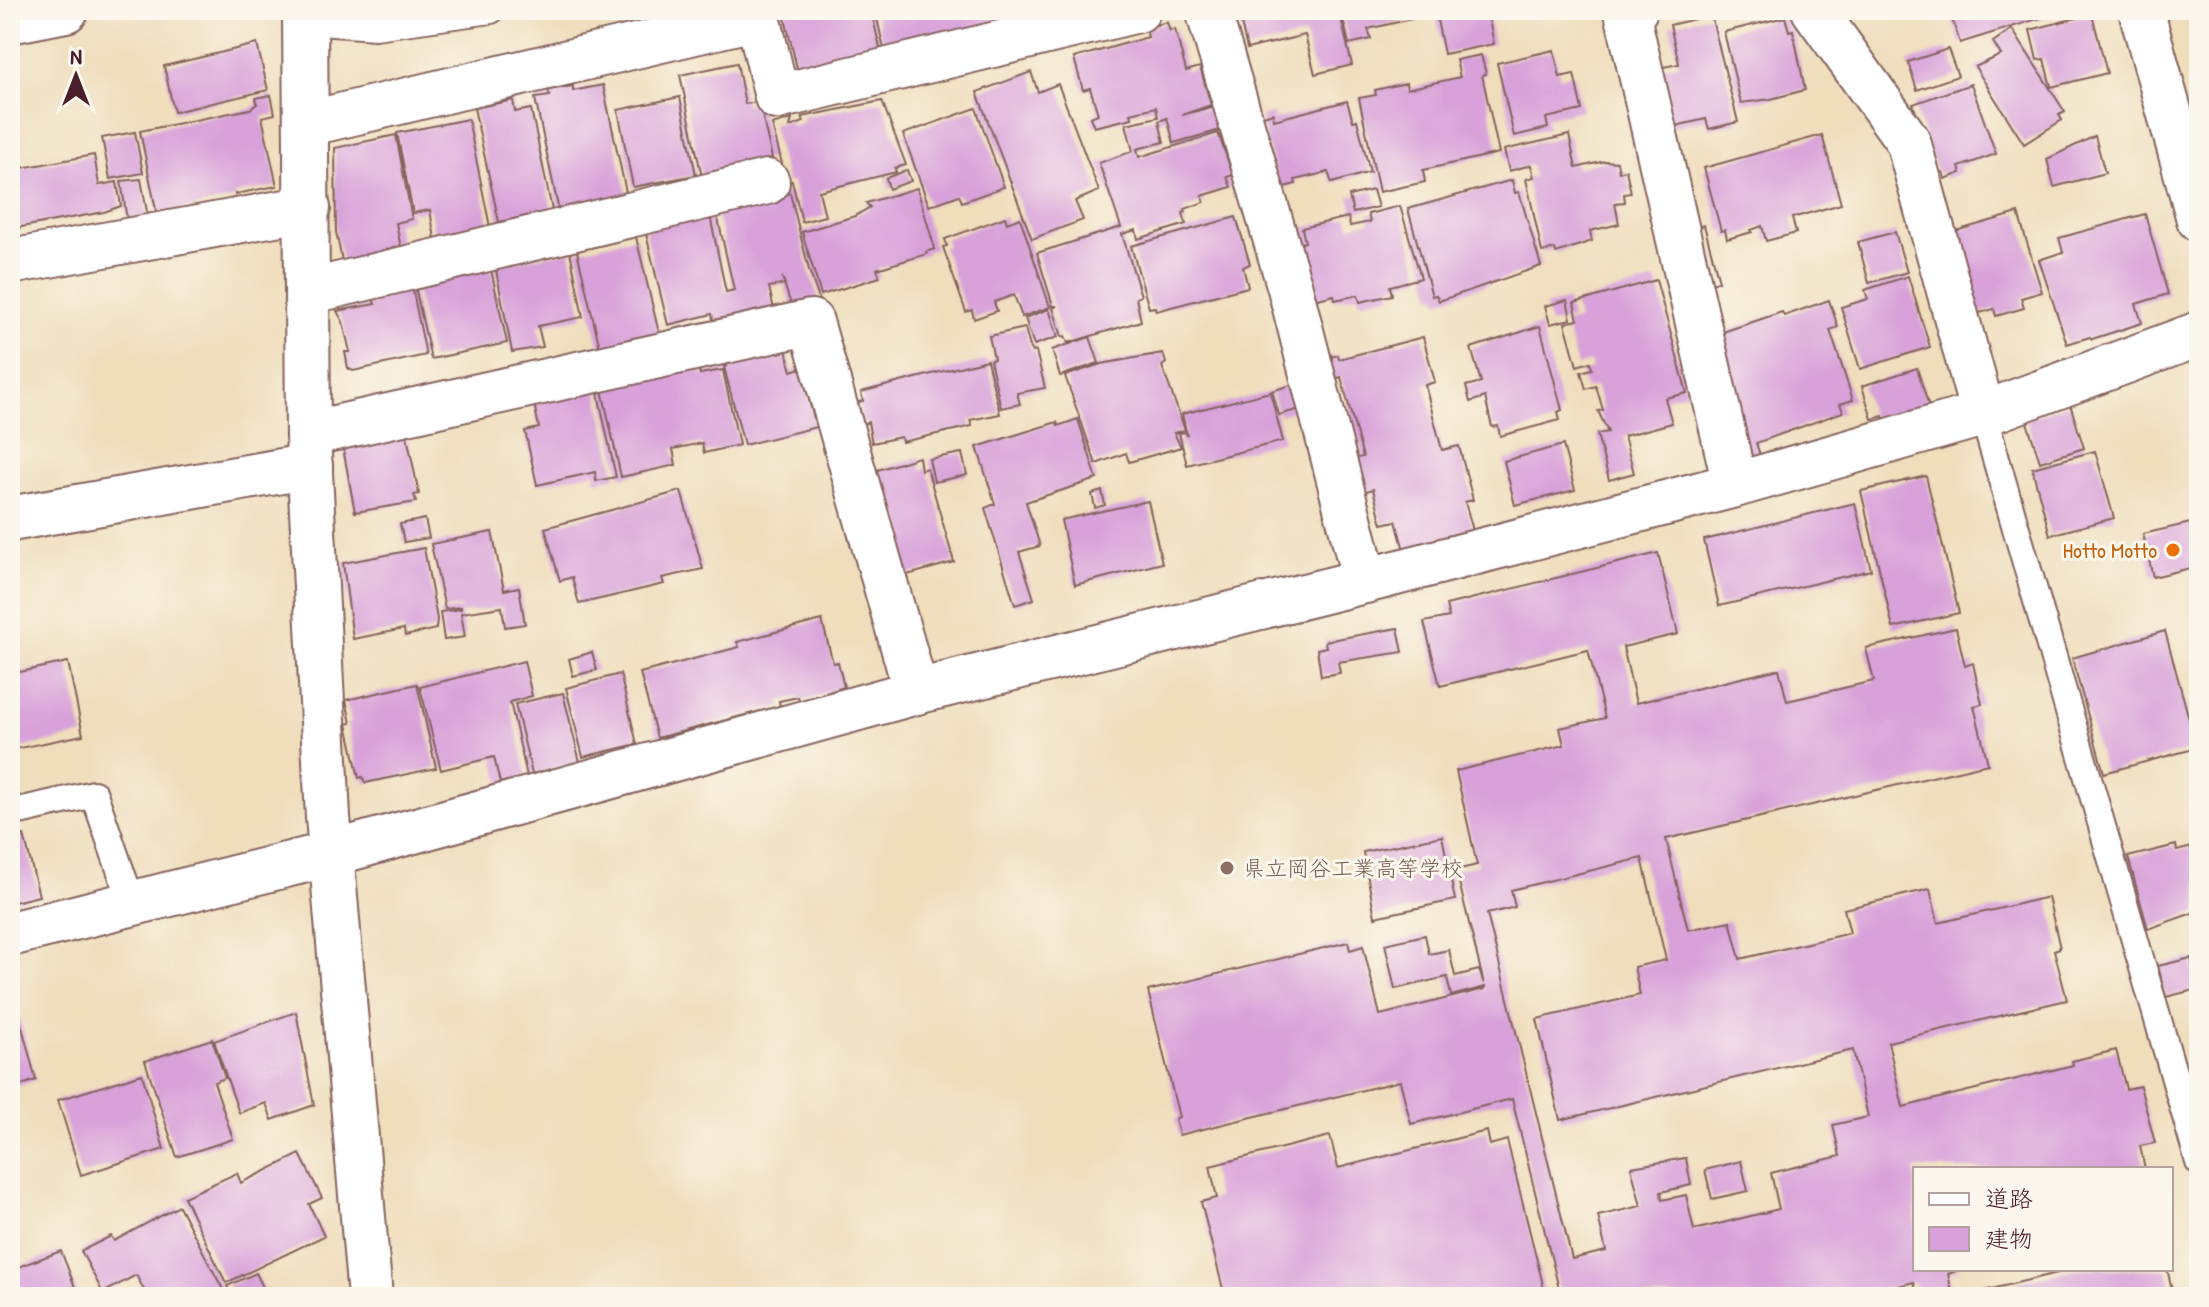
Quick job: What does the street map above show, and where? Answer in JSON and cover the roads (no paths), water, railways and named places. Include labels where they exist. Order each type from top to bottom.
[{"type":"street","points":[[10,21],[66,10]]},
{"type":"street","points":[[306,124],[758,17],[777,97],[1138,10]]},
{"type":"street","points":[[1208,10],[1290,288],[1365,581]]},
{"type":"street","points":[[1635,10],[1627,12],[1735,485]]},
{"type":"street","points":[[1814,10],[1908,141],[1983,414]]},
{"type":"street","points":[[2141,10],[2193,170],[2199,219]]},
{"type":"street","points":[[305,15],[309,450],[330,854],[370,1297]]},
{"type":"street","points":[[308,292],[767,182]]},
{"type":"street","points":[[10,262],[308,208]]},
{"type":"street","points":[[10,519],[309,450],[811,322],[916,692]]},
{"type":"street","points":[[10,934],[330,854],[916,692],[1365,581],[1735,485],[1983,414],[2199,334]]},
{"type":"lane","points":[[305,15],[375,26],[491,10]]},
{"type":"lane","points":[[1983,414],[2199,1162]]},
{"type":"lane","points":[[10,813],[94,794],[132,904]]},
{"type":"place","name":"Hotto Motto","points":[[2173,550]]},
{"type":"place","name":"県立岡谷工業高等学校","points":[[1227,868]]}]
